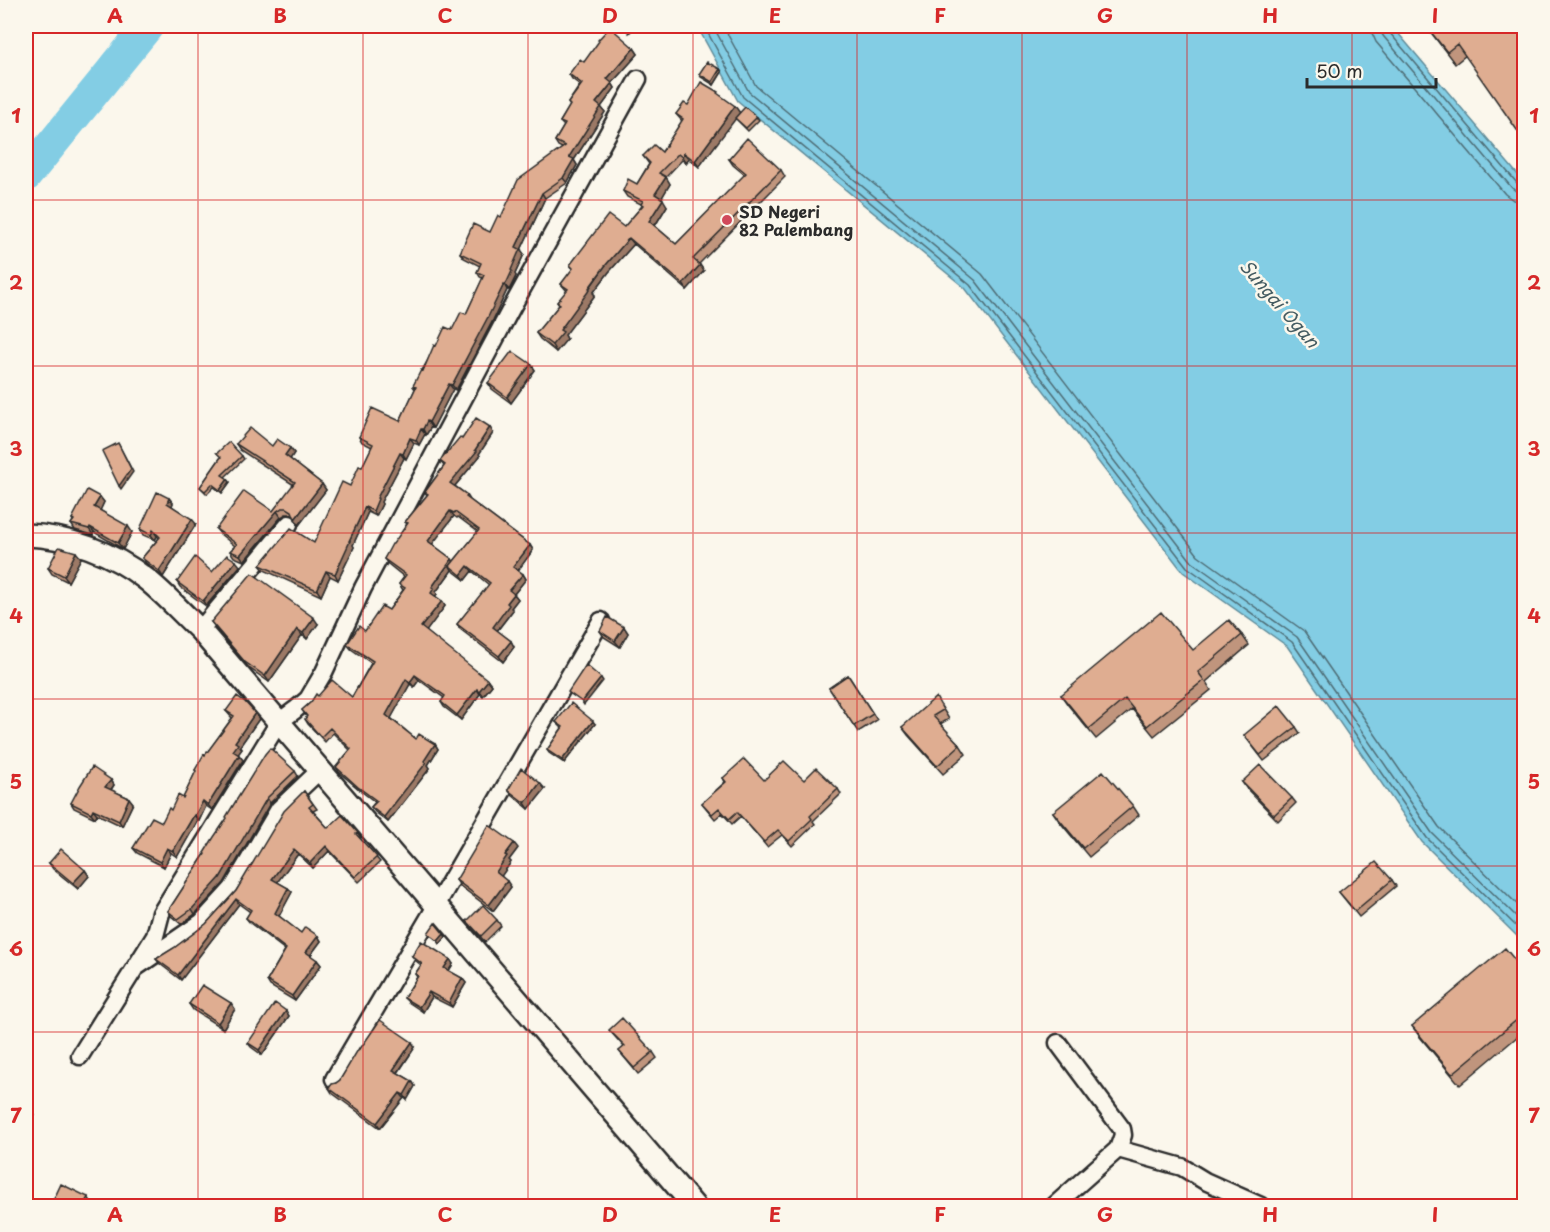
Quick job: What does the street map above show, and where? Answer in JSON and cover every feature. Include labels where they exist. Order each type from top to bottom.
[{"type":"street","points":[[162,941],[161,913],[279,722],[308,699],[324,672],[363,588],[512,307],[639,79]]},
{"type":"street","points":[[200,630],[289,525]]},
{"type":"street","points":[[26,535],[71,542],[114,558],[146,579],[200,630],[694,1206]]},
{"type":"street","points":[[334,1078],[601,621]]},
{"type":"street","points":[[80,1056],[135,968],[162,941],[202,922],[232,889],[279,809],[320,770]]},
{"type":"street","points":[[1054,1206],[1118,1149],[1123,1135],[1122,1129],[1058,1043]]},
{"type":"street","points":[[1118,1149],[1182,1167],[1261,1206]]},
{"type":"water","name":"Sungai Ogan","points":[[697,26],[1392,26],[1524,182],[1524,943],[1422,842],[1287,646],[1183,572],[965,288],[738,101]]},
{"type":"building","points":[[1426,26],[1524,26],[1524,140],[1457,44],[1447,52]]},
{"type":"building","points":[[610,27],[634,48],[607,79],[612,83],[596,103],[601,107],[569,157],[574,159],[563,178],[542,193],[516,247],[520,249],[507,282],[452,385],[449,384],[429,422],[427,421],[421,429],[416,440],[410,438],[403,454],[400,453],[377,498],[373,511],[365,507],[335,574],[326,571],[317,590],[260,565],[291,528],[314,543],[342,482],[350,486],[373,444],[359,437],[372,408],[400,421],[416,387],[413,386],[421,370],[423,371],[434,345],[436,346],[445,327],[452,330],[461,312],[466,314],[484,275],[477,272],[481,263],[460,253],[473,224],[490,232],[498,215],[501,217],[518,180],[565,146],[555,141],[565,124],[560,122],[570,105],[568,103],[582,84],[569,74],[580,59],[584,62],[598,40]]},
{"type":"building","points":[[707,62],[720,69],[712,82],[699,74]]},
{"type":"building","points":[[701,82],[735,106],[695,161],[684,153],[682,157],[678,154],[659,173],[666,177],[655,194],[663,199],[649,221],[676,244],[746,173],[729,159],[747,138],[781,170],[693,259],[700,265],[683,284],[629,238],[589,288],[560,330],[563,332],[552,345],[536,333],[560,304],[557,302],[568,289],[561,284],[573,268],[570,265],[608,215],[624,227],[643,205],[641,204],[643,201],[623,191],[628,179],[637,184],[650,163],[643,156],[654,145],[662,152],[683,119],[676,114],[684,103],[688,105]]},
{"type":"building","points":[[745,107],[757,117],[746,128],[735,118]]},
{"type":"building","points":[[512,351],[531,364],[507,397],[488,383]]},
{"type":"building","points":[[476,418],[490,427],[475,450],[477,451],[450,483],[530,545],[513,567],[523,574],[509,590],[514,594],[493,627],[511,641],[499,656],[457,624],[490,583],[468,566],[461,575],[450,566],[479,530],[455,512],[450,511],[428,541],[452,559],[432,587],[434,588],[431,593],[442,601],[421,627],[488,680],[479,691],[477,689],[457,715],[441,702],[445,696],[415,675],[410,682],[406,679],[386,715],[416,739],[419,734],[435,744],[424,761],[426,763],[384,817],[371,807],[377,801],[336,767],[351,749],[330,728],[321,737],[305,719],[307,716],[302,710],[332,680],[352,697],[373,661],[347,644],[359,626],[365,631],[382,606],[389,610],[405,588],[399,584],[406,575],[384,559],[408,523],[405,522],[428,494],[425,492],[445,465],[440,461],[460,437],[462,439]]},
{"type":"building","points":[[250,428],[272,446],[277,439],[290,448],[285,455],[322,484],[295,519],[292,511],[287,508],[277,511],[240,555],[230,551],[237,544],[216,529],[244,491],[273,511],[295,482],[236,444]]},
{"type":"building","points":[[229,442],[242,456],[222,475],[228,479],[220,490],[212,484],[205,491],[200,487],[221,457],[217,453]]},
{"type":"building","points":[[118,443],[131,469],[119,486],[102,451]]},
{"type":"building","points":[[87,490],[100,497],[94,507],[128,526],[118,543],[90,527],[89,529],[71,524]]},
{"type":"building","points":[[157,492],[169,498],[167,503],[192,519],[159,571],[142,558],[160,537],[153,530],[151,535],[140,529]]},
{"type":"building","points":[[59,547],[76,552],[64,576],[48,568]]},
{"type":"building","points":[[227,555],[236,561],[203,601],[177,582],[195,557],[212,572]]},
{"type":"building","points":[[252,573],[314,618],[303,633],[297,629],[265,676],[245,662],[211,622]]},
{"type":"building","points":[[1161,612],[1193,650],[1229,620],[1242,635],[1198,672],[1204,680],[1147,726],[1125,699],[1089,729],[1061,695]]},
{"type":"building","points":[[607,617],[624,627],[615,641],[600,631]]},
{"type":"building","points":[[586,665],[601,678],[582,702],[568,692]]},
{"type":"building","points":[[848,675],[873,714],[854,726],[829,688]]},
{"type":"building","points":[[237,696],[255,713],[235,742],[238,744],[233,751],[239,755],[208,805],[203,801],[173,851],[167,848],[160,862],[133,848],[152,817],[162,822],[178,795],[183,798],[204,754],[234,716],[226,711]]},
{"type":"building","points":[[936,697],[943,710],[933,716],[960,745],[937,766],[902,727]]},
{"type":"building","points":[[571,703],[593,721],[562,760],[547,750],[563,727],[556,722]]},
{"type":"building","points":[[1279,706],[1296,727],[1260,755],[1244,735]]},
{"type":"building","points":[[270,748],[295,771],[267,798],[220,878],[192,909],[178,919],[168,911]]},
{"type":"building","points":[[744,759],[764,780],[784,761],[804,780],[816,768],[838,789],[810,816],[812,819],[789,841],[778,830],[764,842],[737,812],[729,819],[719,808],[712,814],[702,803],[726,782],[723,778]]},
{"type":"building","points":[[1260,765],[1292,798],[1274,815],[1242,782]]},
{"type":"building","points":[[92,767],[111,780],[105,787],[129,798],[119,821],[93,809],[91,813],[71,803]]},
{"type":"building","points":[[521,768],[540,783],[525,803],[508,790]]},
{"type":"building","points":[[1103,771],[1133,806],[1083,848],[1053,812]]},
{"type":"building","points":[[304,791],[313,804],[309,807],[328,828],[342,815],[377,857],[355,877],[326,846],[310,863],[294,849],[272,879],[288,888],[275,913],[301,933],[305,927],[318,936],[306,952],[317,960],[292,996],[267,981],[286,949],[246,918],[251,910],[236,899],[178,975],[156,959],[206,924],[236,891],[284,811]]},
{"type":"building","points":[[489,825],[514,843],[496,872],[507,881],[489,905],[456,880]]},
{"type":"building","points":[[61,849],[85,870],[73,883],[49,863]]},
{"type":"building","points":[[1376,862],[1392,880],[1355,911],[1339,892]]},
{"type":"building","points":[[483,905],[497,920],[481,936],[467,921]]},
{"type":"building","points":[[435,923],[444,934],[438,941],[428,933]]},
{"type":"building","points":[[421,941],[450,959],[444,968],[462,978],[449,1003],[429,992],[419,1007],[404,998],[418,976],[415,974],[422,964],[412,956]]},
{"type":"building","points":[[1505,948],[1524,971],[1524,1024],[1519,1018],[1452,1074],[1412,1026]]},
{"type":"building","points":[[202,985],[231,1003],[218,1023],[189,1004]]},
{"type":"building","points":[[275,1003],[286,1011],[259,1050],[248,1043]]},
{"type":"building","points":[[622,1018],[653,1052],[634,1068],[619,1051],[625,1046],[609,1030]]},
{"type":"building","points":[[380,1020],[412,1042],[393,1070],[412,1081],[404,1095],[400,1093],[377,1123],[329,1088],[340,1080],[359,1048]]},
{"type":"building","points":[[61,1184],[88,1197],[83,1206],[68,1206],[54,1199]]},
{"type":"waterway","points":[[26,176],[148,26]]},
{"type":"place","name":"SD Negeri 82 Palembang","points":[[727,220]]}]
